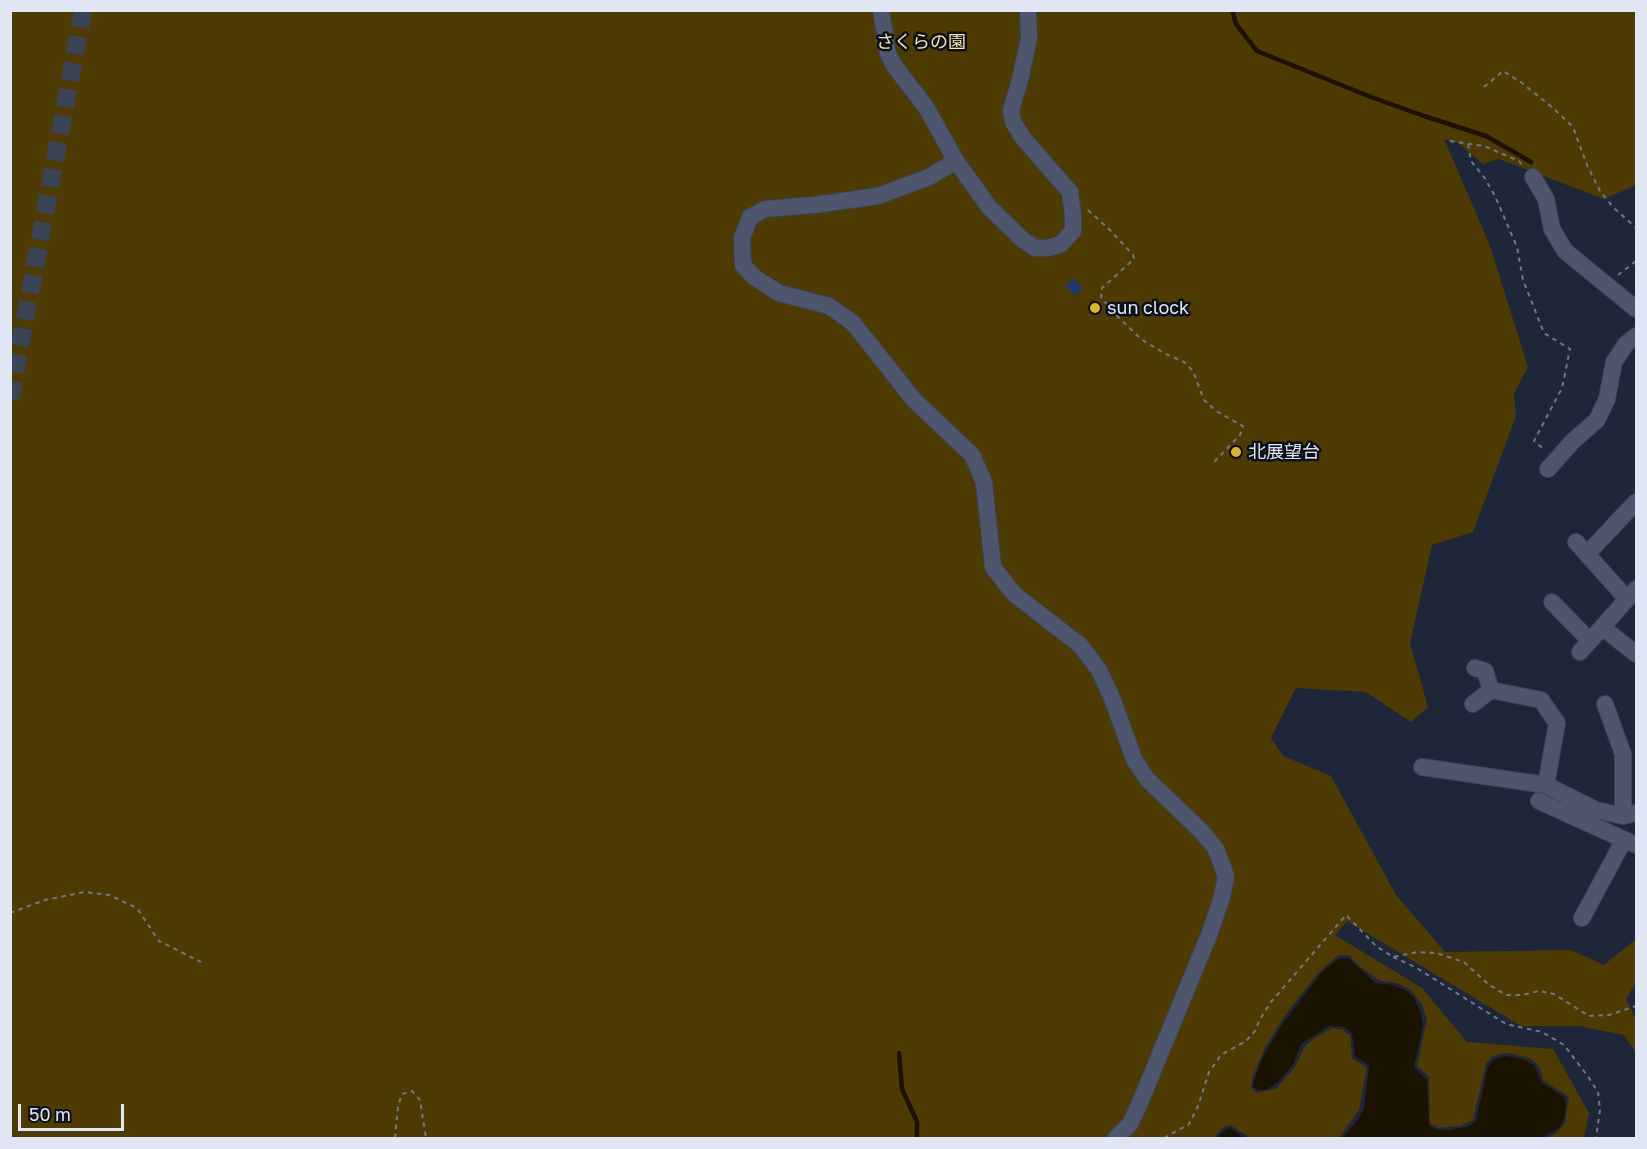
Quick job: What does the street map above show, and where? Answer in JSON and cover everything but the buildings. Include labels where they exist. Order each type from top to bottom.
[{"type":"street","points":[[881,10],[888,54],[895,67],[926,107],[956,161],[989,207],[1022,239],[1035,248],[1048,248],[1061,244],[1073,231],[1073,215],[1070,194],[1023,138],[1013,122],[1011,110],[1029,38],[1028,10]]},
{"type":"street","points":[[956,161],[929,177],[878,196],[814,205],[765,208],[750,217],[742,238],[743,265],[754,277],[779,293],[829,306],[854,323],[914,400],[972,455],[984,482],[993,567],[1014,594],[1080,645],[1099,670],[1112,698],[1134,759],[1147,779],[1201,831],[1216,849],[1226,876],[1213,925],[1139,1106],[1130,1124],[1116,1138]]},
{"type":"street","points":[[1533,177],[1546,199],[1552,229],[1565,251],[1636,309]]},
{"type":"street","points":[[1552,465],[1573,441],[1598,420],[1607,399],[1614,362],[1626,344],[1636,336]]},
{"type":"street","points":[[1552,602],[1585,647],[1632,594],[1581,548],[1636,502]]},
{"type":"street","points":[[1602,627],[1636,654]]},
{"type":"street","points":[[1475,668],[1485,670],[1491,690]]},
{"type":"street","points":[[1473,704],[1491,690],[1541,700],[1557,723],[1546,785]]},
{"type":"street","points":[[1583,819],[1596,810],[1630,814],[1623,754],[1605,704]]},
{"type":"street","points":[[1422,767],[1546,785],[1583,819]]},
{"type":"street","points":[[1539,801],[1630,842],[1582,918]]},
{"type":"path","points":[[1484,87],[1503,71],[1553,108],[1573,127],[1587,165],[1600,191],[1613,207],[1636,228]]},
{"type":"path","points":[[1450,141],[1484,146],[1519,162],[1533,177]]},
{"type":"path","points":[[1468,144],[1471,161],[1495,196],[1517,247],[1523,280],[1544,333],[1570,349],[1562,388],[1534,441],[1552,465]]},
{"type":"path","points":[[1070,194],[1111,231],[1133,255],[1134,259],[1102,288],[1101,297],[1142,340],[1184,362],[1193,371],[1204,400],[1216,411],[1243,426],[1240,435],[1212,464]]},
{"type":"path","points":[[1607,285],[1636,261]]},
{"type":"path","points":[[10,913],[45,900],[85,892],[109,895],[137,908],[159,941],[201,962]]},
{"type":"path","points":[[1164,1138],[1189,1124],[1198,1106],[1209,1072],[1221,1055],[1246,1041],[1255,1031],[1270,1002],[1346,915],[1376,946],[1392,957],[1415,967],[1506,1024],[1542,1032],[1564,1045],[1598,1092],[1600,1110],[1596,1138]]},
{"type":"path","points":[[1392,957],[1418,952],[1436,953],[1464,962],[1488,984],[1506,995],[1522,995],[1539,991],[1554,994],[1589,1016],[1609,1015],[1636,1006]]},
{"type":"path","points":[[395,1138],[398,1106],[402,1094],[412,1091],[420,1100],[426,1138]]},
{"type":"green space","name":"さくらの園","points":[[10,11],[1636,11],[1636,185],[1604,199],[1499,159],[1483,164],[1458,143],[1444,139],[1489,243],[1528,367],[1514,393],[1516,416],[1473,532],[1432,545],[1410,643],[1428,707],[1411,722],[1366,692],[1296,688],[1271,738],[1283,756],[1331,776],[1396,895],[1445,952],[1571,950],[1604,965],[1636,939],[1636,983],[1626,999],[1636,1019],[1636,1053],[1624,1035],[1579,1026],[1521,1026],[1347,921],[1335,935],[1422,988],[1467,1042],[1553,1049],[1589,1113],[1584,1138],[1547,1138],[1557,1133],[1565,1123],[1569,1097],[1544,1081],[1540,1069],[1532,1059],[1508,1053],[1492,1056],[1486,1064],[1473,1120],[1460,1126],[1438,1128],[1430,1123],[1429,1077],[1417,1066],[1427,1019],[1422,1005],[1411,990],[1397,983],[1381,981],[1360,967],[1349,955],[1339,955],[1319,972],[1283,1018],[1265,1048],[1253,1076],[1251,1087],[1256,1093],[1276,1089],[1294,1068],[1305,1046],[1332,1028],[1343,1030],[1350,1035],[1352,1058],[1367,1068],[1359,1110],[1339,1138],[1251,1138],[1230,1125],[1222,1128],[1214,1138],[11,1138]]},
{"type":"shaded area","points":[[1348,958],[1376,983],[1393,985],[1407,991],[1414,998],[1421,1013],[1423,1025],[1414,1067],[1427,1080],[1429,1125],[1436,1130],[1450,1130],[1470,1126],[1476,1121],[1488,1067],[1494,1059],[1506,1056],[1522,1059],[1534,1065],[1542,1083],[1565,1098],[1564,1119],[1560,1127],[1542,1138],[1342,1138],[1357,1121],[1364,1108],[1369,1067],[1355,1056],[1352,1033],[1344,1027],[1329,1026],[1302,1043],[1293,1064],[1278,1082],[1266,1090],[1253,1087],[1263,1057],[1281,1026],[1321,973],[1338,959]]},
{"type":"shaded area","points":[[1230,1128],[1244,1138],[1217,1138]]},
{"type":"waterway","points":[[1232,10],[1236,24],[1257,51],[1371,97],[1486,136],[1531,162]]},
{"type":"waterway","points":[[899,1053],[902,1089],[917,1122],[917,1138]]},
{"type":"tunnel","points":[[10,399],[83,10]]},
{"type":"place","name":"sun clock","points":[[1095,308]]},
{"type":"place","name":"北展望台","points":[[1236,452]]}]
